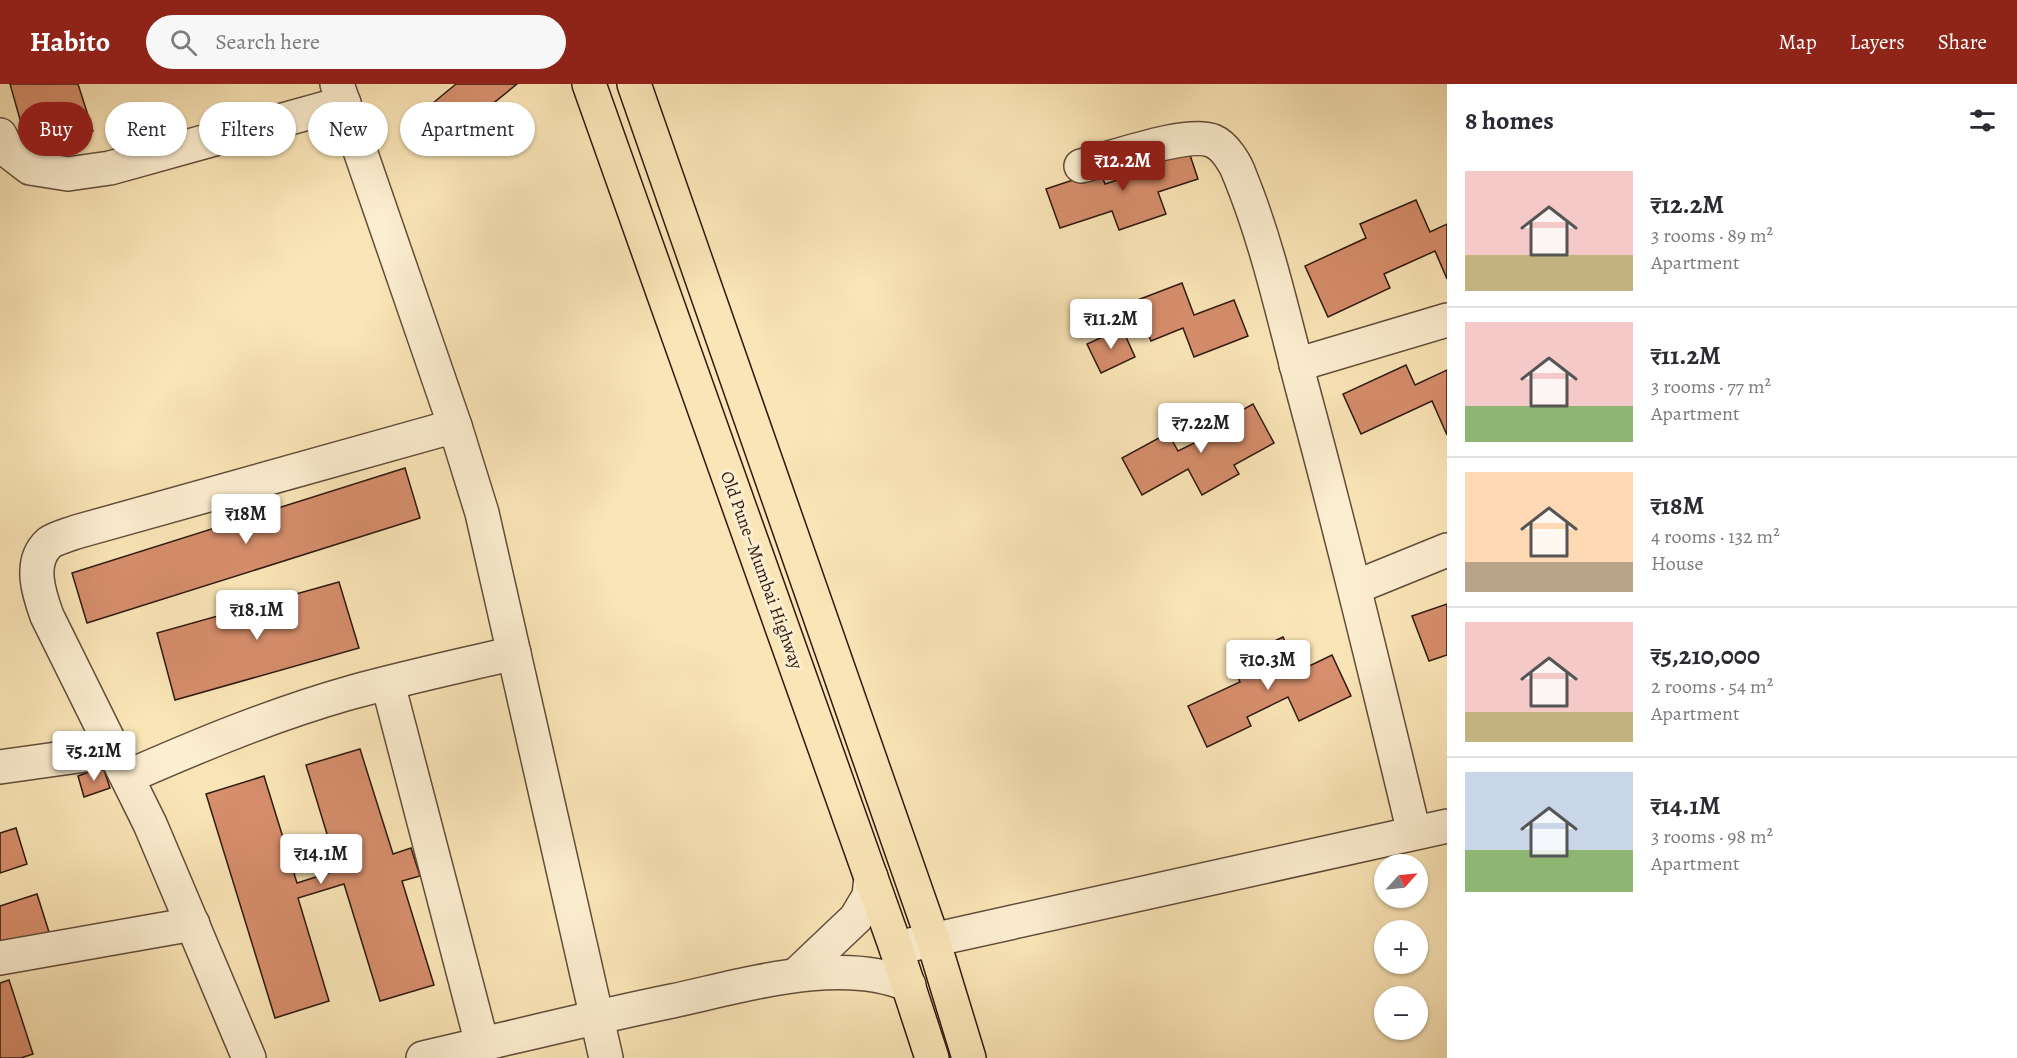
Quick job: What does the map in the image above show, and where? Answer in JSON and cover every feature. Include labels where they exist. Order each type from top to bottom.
[{"type":"highway","name":"Old Pune–Mumbai Highway","points":[[590,84],[909,985],[932,1058]]},
{"type":"highway","points":[[634,84],[933,940],[969,1058]]},
{"type":"lane","points":[[0,135],[8,151],[30,168],[68,174],[110,168],[341,93],[455,426],[482,513],[606,1058]]},
{"type":"lane","points":[[1081,166],[1197,137],[1214,141],[1227,153],[1240,174],[1268,259],[1356,587],[1414,833]]},
{"type":"lane","points":[[1296,365],[1447,320]]},
{"type":"lane","points":[[249,1058],[150,824],[47,616],[37,587],[38,562],[49,543],[76,532],[455,426]]},
{"type":"lane","points":[[1356,587],[1447,550]]},
{"type":"lane","points":[[0,767],[120,764],[221,735],[350,693],[513,653]]},
{"type":"lane","points":[[388,684],[482,1044]]},
{"type":"lane","points":[[896,948],[1447,826]]},
{"type":"lane","points":[[796,975],[856,918],[869,896],[871,877]]},
{"type":"lane","points":[[0,958],[193,924]]},
{"type":"lane","points":[[423,1058],[596,1017],[796,975],[875,974],[891,977],[909,985]]},
{"type":"building","points":[[10,84],[78,84],[84,102],[18,102],[18,112]]},
{"type":"building","points":[[456,84],[517,84],[495,102],[434,102]]},
{"type":"building","points":[[1187,146],[1198,179],[1158,192],[1166,214],[1119,230],[1112,211],[1060,228],[1046,189],[1100,171],[1105,184],[1145,171],[1142,162]]},
{"type":"building","points":[[1416,200],[1430,232],[1447,224],[1447,279],[1435,251],[1384,274],[1390,288],[1328,317],[1305,266],[1366,238],[1360,224]]},
{"type":"building","points":[[1182,283],[1194,315],[1234,300],[1248,336],[1194,357],[1183,328],[1151,341],[1135,301]]},
{"type":"building","points":[[1122,328],[1135,357],[1101,373],[1087,344]]},
{"type":"building","points":[[1406,365],[1415,385],[1447,370],[1447,435],[1432,401],[1361,434],[1343,394]]},
{"type":"building","points":[[1253,404],[1274,443],[1234,465],[1239,474],[1202,495],[1188,469],[1142,495],[1122,458],[1168,433],[1178,451],[1223,429],[1219,423]]},
{"type":"building","points":[[405,468],[420,518],[87,623],[72,573]]},
{"type":"building","points":[[339,582],[359,648],[175,700],[157,633]]},
{"type":"building","points":[[1447,604],[1447,655],[1429,661],[1412,616]]},
{"type":"building","points":[[1283,637],[1299,671],[1332,655],[1351,696],[1299,721],[1288,697],[1247,717],[1251,726],[1207,747],[1188,706],[1240,682],[1230,662]]},
{"type":"building","points":[[360,749],[393,854],[411,848],[420,876],[402,881],[434,985],[380,1001],[344,884],[298,898],[329,1001],[275,1018],[206,794],[264,776],[297,883],[338,870],[306,765]]},
{"type":"building","points":[[103,767],[110,788],[84,797],[78,776]]},
{"type":"building","points":[[16,828],[27,864],[0,873],[0,833]]},
{"type":"building","points":[[37,894],[49,932],[0,948],[0,906]]},
{"type":"building","points":[[9,980],[33,1054],[21,1058],[0,1058],[0,983]]}]
